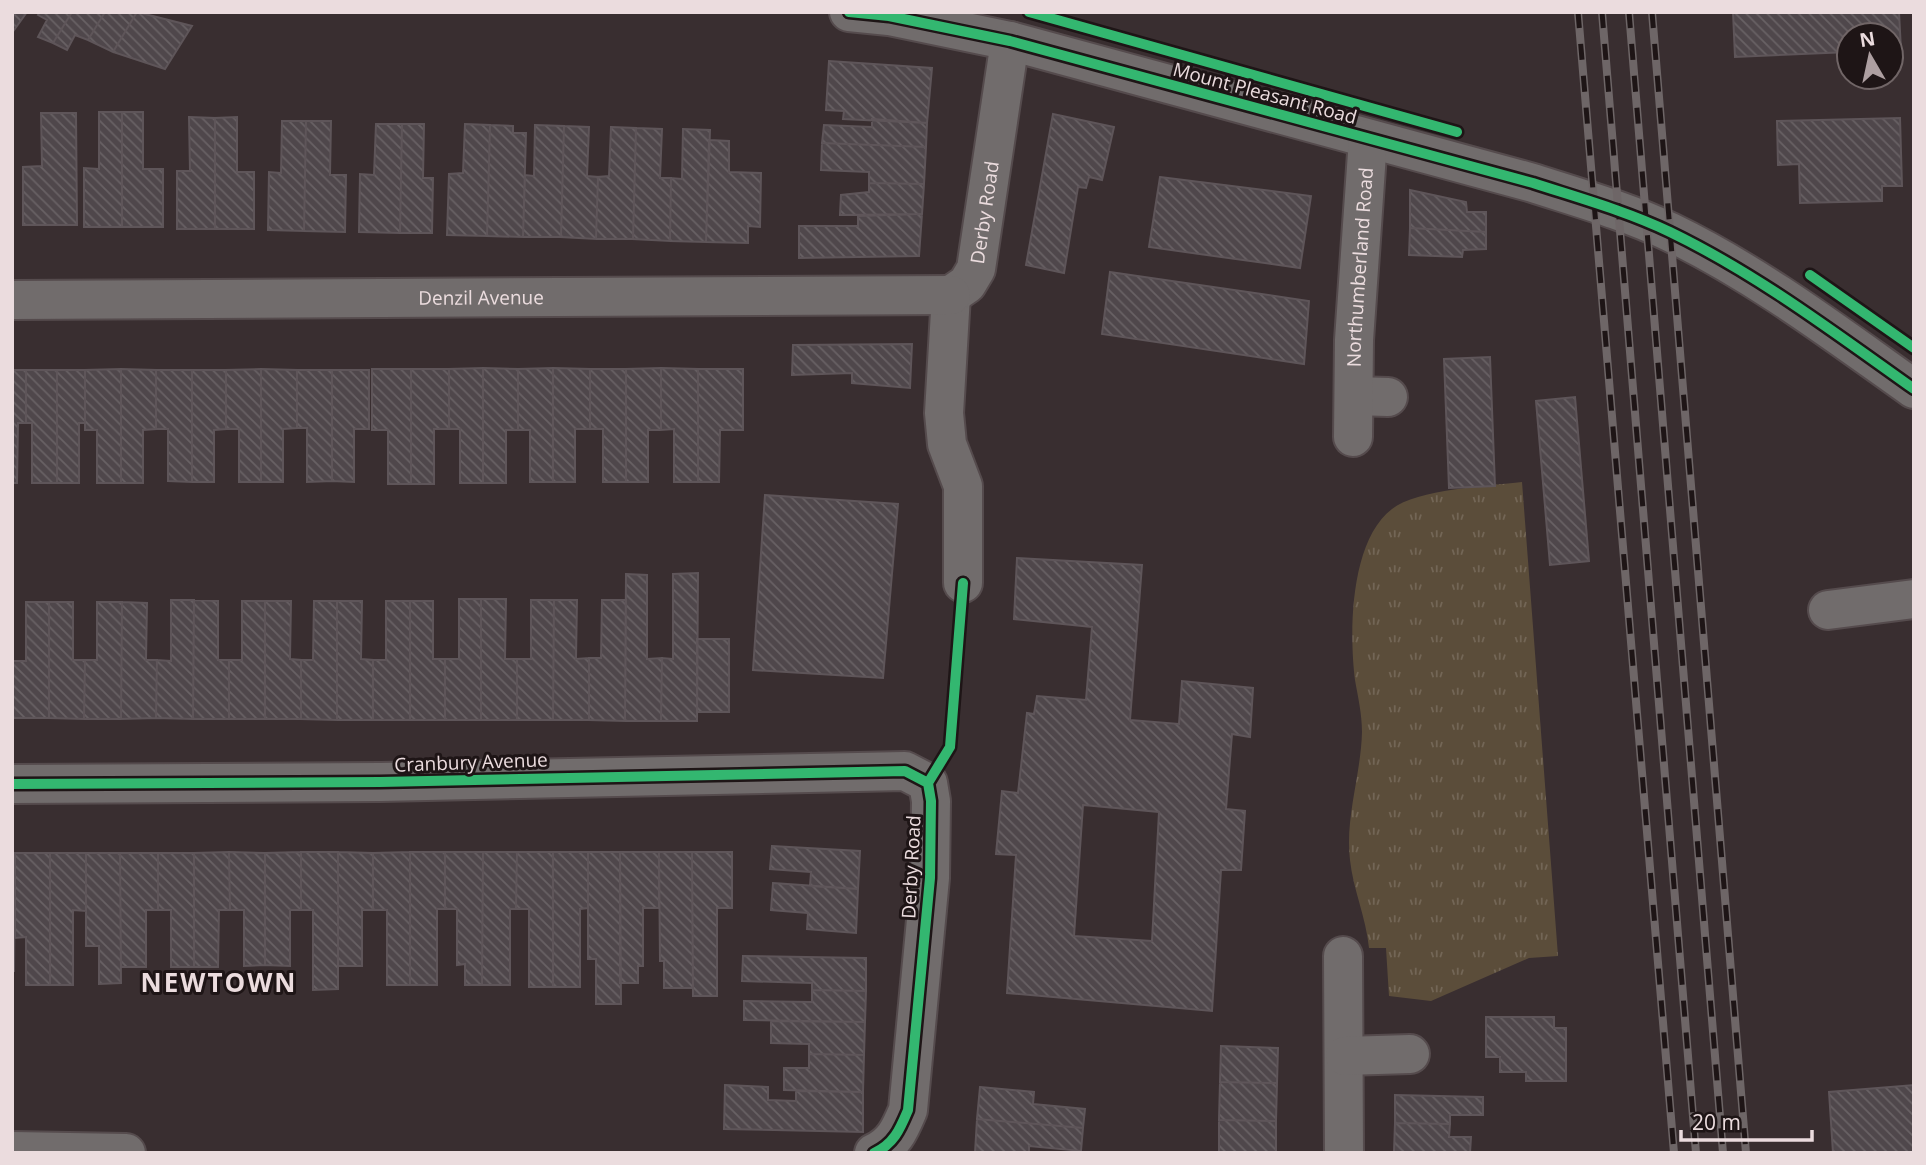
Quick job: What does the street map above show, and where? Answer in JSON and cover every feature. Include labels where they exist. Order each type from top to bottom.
[{"type":"street","name":"Mount Pleasant Road","points":[[849,12],[889,16],[1010,41],[1533,183],[1670,232],[1765,285],[1914,389]]},
{"type":"street","name":"Derby Road","points":[[951,295],[967,284],[976,269],[1010,41]]},
{"type":"street","name":"Northumberland Road","points":[[1353,437],[1371,396],[1354,340],[1368,139]]},
{"type":"street","name":"Denzil Avenue","points":[[12,300],[951,295]]},
{"type":"street","points":[[951,295],[944,413],[947,444],[963,486],[963,583]]},
{"type":"street","points":[[1828,610],[1914,599]]},
{"type":"street","name":"Cranbury Avenue","points":[[12,784],[380,782],[905,771],[928,783]]},
{"type":"street","name":"Derby Road","points":[[882,1151],[899,1133],[908,1110],[930,878],[931,801],[928,783]]},
{"type":"street","points":[[1343,956],[1344,1153]]},
{"type":"street","points":[[1345,1056],[1410,1054]]},
{"type":"street","points":[[12,1151],[127,1153]]},
{"type":"green space","points":[[1522,482],[1558,956],[1529,958],[1431,1001],[1389,996],[1386,948],[1369,948],[1350,860],[1351,812],[1362,732],[1352,638],[1360,565],[1378,524],[1403,502],[1435,493]]},
{"type":"building","points":[[12,12],[27,12],[12,33]]},
{"type":"building","points":[[40,12],[72,12],[53,43],[38,37],[47,20],[38,15]]},
{"type":"building","points":[[72,12],[105,12],[88,40],[75,35],[67,50],[53,43]]},
{"type":"building","points":[[105,12],[137,12],[113,52],[88,40]]},
{"type":"building","points":[[137,12],[192,26],[165,69],[113,52]]},
{"type":"building","points":[[1733,12],[1899,12],[1899,21],[1835,21],[1835,53],[1735,57]]},
{"type":"building","points":[[829,61],[932,68],[927,123],[843,119],[844,111],[826,110]]},
{"type":"building","points":[[99,112],[122,112],[122,227],[84,227],[84,168],[99,169]]},
{"type":"building","points":[[122,112],[143,112],[143,169],[163,169],[163,227],[122,227]]},
{"type":"building","points":[[41,113],[76,113],[77,225],[23,225],[23,167],[42,166]]},
{"type":"building","points":[[1053,114],[1114,127],[1102,180],[1089,177],[1086,188],[1078,187],[1064,273],[1026,265]]},
{"type":"building","points":[[189,117],[215,118],[215,229],[177,229],[177,171],[190,171]]},
{"type":"building","points":[[237,117],[237,172],[254,172],[254,229],[215,229],[215,118]]},
{"type":"building","points":[[1900,118],[1902,186],[1882,186],[1882,201],[1800,203],[1799,164],[1778,165],[1777,121]]},
{"type":"building","points":[[872,119],[927,123],[926,147],[822,143],[824,125],[872,127]]},
{"type":"building","points":[[282,121],[306,121],[304,231],[268,230],[269,172],[281,173]]},
{"type":"building","points":[[306,121],[331,121],[330,175],[346,175],[345,232],[304,231]]},
{"type":"building","points":[[376,124],[402,124],[400,233],[359,232],[360,174],[374,175]]},
{"type":"building","points":[[402,124],[424,124],[423,178],[433,178],[432,233],[400,233]]},
{"type":"building","points":[[465,124],[490,125],[487,236],[447,235],[449,174],[463,173]]},
{"type":"building","points":[[490,125],[513,126],[513,133],[526,133],[523,237],[487,236]]},
{"type":"building","points":[[535,125],[564,126],[561,237],[523,237],[525,175],[534,176]]},
{"type":"building","points":[[564,126],[589,127],[587,176],[598,177],[596,239],[561,237]]},
{"type":"building","points":[[611,127],[636,128],[633,239],[596,239],[598,177],[609,176]]},
{"type":"building","points":[[636,128],[662,129],[660,178],[671,178],[670,241],[633,239]]},
{"type":"building","points":[[683,129],[710,130],[706,242],[670,241],[671,178],[682,179]]},
{"type":"building","points":[[709,140],[729,141],[729,172],[761,173],[760,227],[748,226],[748,243],[706,242]]},
{"type":"building","points":[[822,143],[926,147],[924,184],[869,183],[869,172],[821,170]]},
{"type":"building","points":[[1160,177],[1311,196],[1300,268],[1149,247]]},
{"type":"building","points":[[869,183],[924,184],[922,214],[840,215],[841,195],[869,192]]},
{"type":"building","points":[[1410,190],[1466,202],[1467,212],[1486,212],[1486,232],[1410,228]]},
{"type":"building","points":[[922,214],[919,256],[799,258],[799,226],[858,226],[858,216]]},
{"type":"building","points":[[1410,228],[1486,232],[1486,249],[1463,250],[1462,257],[1409,255]]},
{"type":"building","points":[[1110,272],[1309,301],[1304,364],[1102,334]]},
{"type":"building","points":[[912,344],[910,388],[852,383],[852,373],[792,375],[793,345]]},
{"type":"building","points":[[1490,357],[1495,486],[1449,488],[1444,359]]},
{"type":"building","points":[[483,368],[518,369],[518,430],[506,430],[506,483],[483,483]]},
{"type":"building","points":[[483,368],[483,483],[460,483],[460,429],[449,429],[449,369]]},
{"type":"building","points":[[553,368],[590,369],[590,429],[575,429],[575,482],[553,482]]},
{"type":"building","points":[[553,368],[553,482],[530,482],[530,430],[518,430],[518,369]]},
{"type":"building","points":[[661,368],[661,430],[648,430],[648,482],[626,482],[626,369]]},
{"type":"building","points":[[661,368],[698,369],[698,482],[674,482],[674,429],[661,430]]},
{"type":"building","points":[[121,369],[156,370],[156,429],[143,430],[143,483],[121,483]]},
{"type":"building","points":[[121,369],[121,483],[97,483],[97,430],[85,430],[85,370]]},
{"type":"building","points":[[261,369],[261,482],[239,482],[239,429],[226,429],[226,370]]},
{"type":"building","points":[[261,369],[297,370],[297,428],[283,429],[283,482],[261,482]]},
{"type":"building","points":[[372,369],[411,369],[411,484],[388,484],[388,430],[372,430]]},
{"type":"building","points":[[411,369],[449,369],[449,429],[434,429],[434,484],[411,484]]},
{"type":"building","points":[[590,369],[626,369],[626,482],[603,482],[603,429],[590,429]]},
{"type":"building","points":[[698,369],[743,369],[743,430],[720,430],[719,482],[698,482]]},
{"type":"building","points":[[12,370],[26,370],[26,423],[18,423],[17,483],[12,483]]},
{"type":"building","points":[[26,370],[57,370],[57,483],[32,483],[32,423],[26,423]]},
{"type":"building","points":[[57,370],[85,370],[85,423],[79,423],[79,483],[57,483]]},
{"type":"building","points":[[156,370],[192,370],[192,482],[168,481],[168,429],[156,429]]},
{"type":"building","points":[[192,370],[226,370],[226,429],[214,430],[214,482],[192,482]]},
{"type":"building","points":[[297,370],[332,370],[332,481],[307,482],[307,428],[297,428]]},
{"type":"building","points":[[332,370],[369,370],[369,429],[354,429],[354,482],[332,481]]},
{"type":"building","points":[[1575,397],[1589,561],[1550,565],[1536,401]]},
{"type":"building","points":[[765,495],[898,504],[883,678],[753,670]]},
{"type":"building","points":[[1017,558],[1142,565],[1130,720],[1179,724],[1182,681],[1253,688],[1250,737],[1232,734],[1226,809],[1245,811],[1241,870],[1221,870],[1212,1011],[1007,993],[1016,855],[996,854],[1002,791],[1018,793],[1027,713],[1034,714],[1037,696],[1086,700],[1092,627],[1014,619]],"holes":[[[1083,805],[1159,812],[1152,941],[1074,936]]]},
{"type":"building","points":[[698,573],[697,721],[661,721],[662,658],[673,659],[673,574]]},
{"type":"building","points":[[626,574],[647,575],[647,659],[662,658],[661,721],[625,721]]},
{"type":"building","points":[[459,599],[481,599],[481,720],[445,720],[445,659],[459,659]]},
{"type":"building","points":[[481,599],[506,599],[505,659],[517,659],[517,720],[481,720]]},
{"type":"building","points":[[171,600],[194,600],[193,719],[156,718],[157,660],[171,661]]},
{"type":"building","points":[[194,600],[218,601],[218,660],[229,660],[229,719],[193,719]]},
{"type":"building","points":[[531,600],[554,600],[553,720],[517,720],[517,659],[531,659]]},
{"type":"building","points":[[554,600],[577,600],[576,659],[589,658],[589,720],[553,720]]},
{"type":"building","points":[[602,600],[626,600],[625,721],[589,720],[589,658],[601,658]]},
{"type":"building","points":[[242,601],[265,601],[265,719],[229,719],[229,660],[242,660]]},
{"type":"building","points":[[265,601],[291,601],[290,659],[301,660],[301,719],[265,719]]},
{"type":"building","points":[[314,601],[337,601],[337,720],[301,719],[301,660],[313,660]]},
{"type":"building","points":[[337,601],[362,601],[361,659],[373,660],[373,720],[337,720]]},
{"type":"building","points":[[386,601],[410,601],[410,720],[373,720],[373,660],[386,660]]},
{"type":"building","points":[[410,601],[433,601],[433,659],[445,659],[445,720],[410,720]]},
{"type":"building","points":[[26,602],[49,602],[49,718],[12,718],[13,661],[26,661]]},
{"type":"building","points":[[49,602],[73,602],[73,660],[85,660],[84,719],[49,718]]},
{"type":"building","points":[[97,602],[122,602],[121,719],[84,719],[85,660],[97,660]]},
{"type":"building","points":[[122,602],[147,603],[146,660],[157,660],[156,718],[121,719]]},
{"type":"building","points":[[697,639],[729,639],[729,712],[697,712]]},
{"type":"building","points":[[772,846],[860,851],[858,889],[810,886],[811,872],[770,869]]},
{"type":"building","points":[[229,852],[265,853],[265,965],[244,966],[244,910],[230,910]]},
{"type":"building","points":[[229,852],[230,910],[219,910],[218,967],[194,967],[194,853]]},
{"type":"building","points":[[301,852],[301,910],[290,910],[290,966],[265,965],[265,853]]},
{"type":"building","points":[[301,852],[338,852],[338,989],[313,990],[313,910],[301,910]]},
{"type":"building","points":[[338,852],[373,853],[373,910],[362,910],[362,966],[338,966]]},
{"type":"building","points":[[410,852],[445,852],[445,909],[437,909],[437,985],[410,985]]},
{"type":"building","points":[[410,852],[410,985],[387,985],[387,910],[373,910],[373,853]]},
{"type":"building","points":[[445,852],[483,852],[482,985],[465,985],[465,964],[457,965],[457,909],[445,909]]},
{"type":"building","points":[[483,852],[517,852],[516,909],[510,909],[510,985],[482,985]]},
{"type":"building","points":[[517,852],[553,852],[553,987],[529,987],[529,909],[516,909]]},
{"type":"building","points":[[553,852],[588,852],[588,908],[580,909],[580,987],[553,987]]},
{"type":"building","points":[[588,852],[620,852],[621,1004],[596,1004],[596,959],[588,959]]},
{"type":"building","points":[[620,852],[659,852],[659,908],[643,908],[643,966],[638,966],[638,983],[620,983]]},
{"type":"building","points":[[659,852],[692,852],[693,988],[664,988],[664,961],[660,961]]},
{"type":"building","points":[[692,852],[732,852],[732,908],[717,908],[717,996],[693,996]]},
{"type":"building","points":[[12,853],[15,853],[14,971],[12,971]]},
{"type":"building","points":[[15,853],[50,853],[50,985],[26,985],[26,937],[15,938]]},
{"type":"building","points":[[50,853],[86,853],[86,911],[73,910],[73,985],[50,985]]},
{"type":"building","points":[[86,853],[120,853],[121,983],[99,984],[99,946],[86,946]]},
{"type":"building","points":[[120,853],[158,853],[158,910],[146,910],[146,967],[121,967]]},
{"type":"building","points":[[158,853],[194,853],[194,967],[171,967],[171,910],[158,910]]},
{"type":"building","points":[[773,883],[858,889],[856,933],[807,929],[808,913],[771,910]]},
{"type":"building","points":[[743,956],[866,958],[866,991],[812,990],[812,983],[742,981]]},
{"type":"building","points":[[812,990],[866,991],[865,1022],[744,1020],[744,1001],[812,1002]]},
{"type":"building","points":[[1486,1017],[1554,1017],[1554,1028],[1566,1028],[1566,1081],[1526,1081],[1526,1072],[1500,1072],[1500,1057],[1486,1057]]},
{"type":"building","points":[[771,1021],[865,1022],[864,1055],[809,1054],[809,1044],[771,1043]]},
{"type":"building","points":[[1221,1046],[1278,1048],[1277,1083],[1220,1082]]},
{"type":"building","points":[[809,1054],[864,1055],[863,1092],[784,1090],[784,1068],[809,1068]]},
{"type":"building","points":[[1220,1082],[1277,1083],[1276,1121],[1219,1120]]},
{"type":"building","points":[[725,1085],[768,1087],[768,1100],[796,1101],[796,1091],[863,1092],[863,1132],[724,1129]]},
{"type":"building","points":[[1914,1085],[1914,1153],[1833,1153],[1829,1092]]},
{"type":"building","points":[[980,1087],[1034,1092],[1033,1104],[1085,1109],[1083,1128],[977,1119]]},
{"type":"building","points":[[1395,1095],[1483,1097],[1483,1115],[1450,1115],[1450,1124],[1395,1123]]},
{"type":"building","points":[[977,1119],[1083,1128],[1081,1151],[1029,1146],[1029,1153],[975,1153]]},
{"type":"building","points":[[1219,1120],[1276,1121],[1276,1153],[1219,1153]]},
{"type":"building","points":[[1395,1123],[1450,1124],[1449,1137],[1471,1137],[1470,1153],[1394,1152]]},
{"type":"railway","points":[[1578,12],[1674,1153]]},
{"type":"railway","points":[[1602,12],[1696,1153]]},
{"type":"railway","points":[[1629,12],[1723,1153]]},
{"type":"railway","points":[[1652,12],[1746,1153]]},
{"type":"cycle path","points":[[849,12],[889,16],[1010,41],[1533,183],[1619,211],[1670,232],[1734,266],[1795,305],[1914,389]]},
{"type":"cycle path","points":[[1029,12],[1457,132]]},
{"type":"cycle path","points":[[1810,275],[1914,348]]},
{"type":"cycle path","points":[[874,1153],[899,1130],[908,1110],[930,878],[931,801],[928,783],[950,747],[963,583]]},
{"type":"cycle path","points":[[12,784],[380,782],[905,771],[928,783]]},
{"type":"district","name":"NEWTOWN","points":[[219,982]]}]
